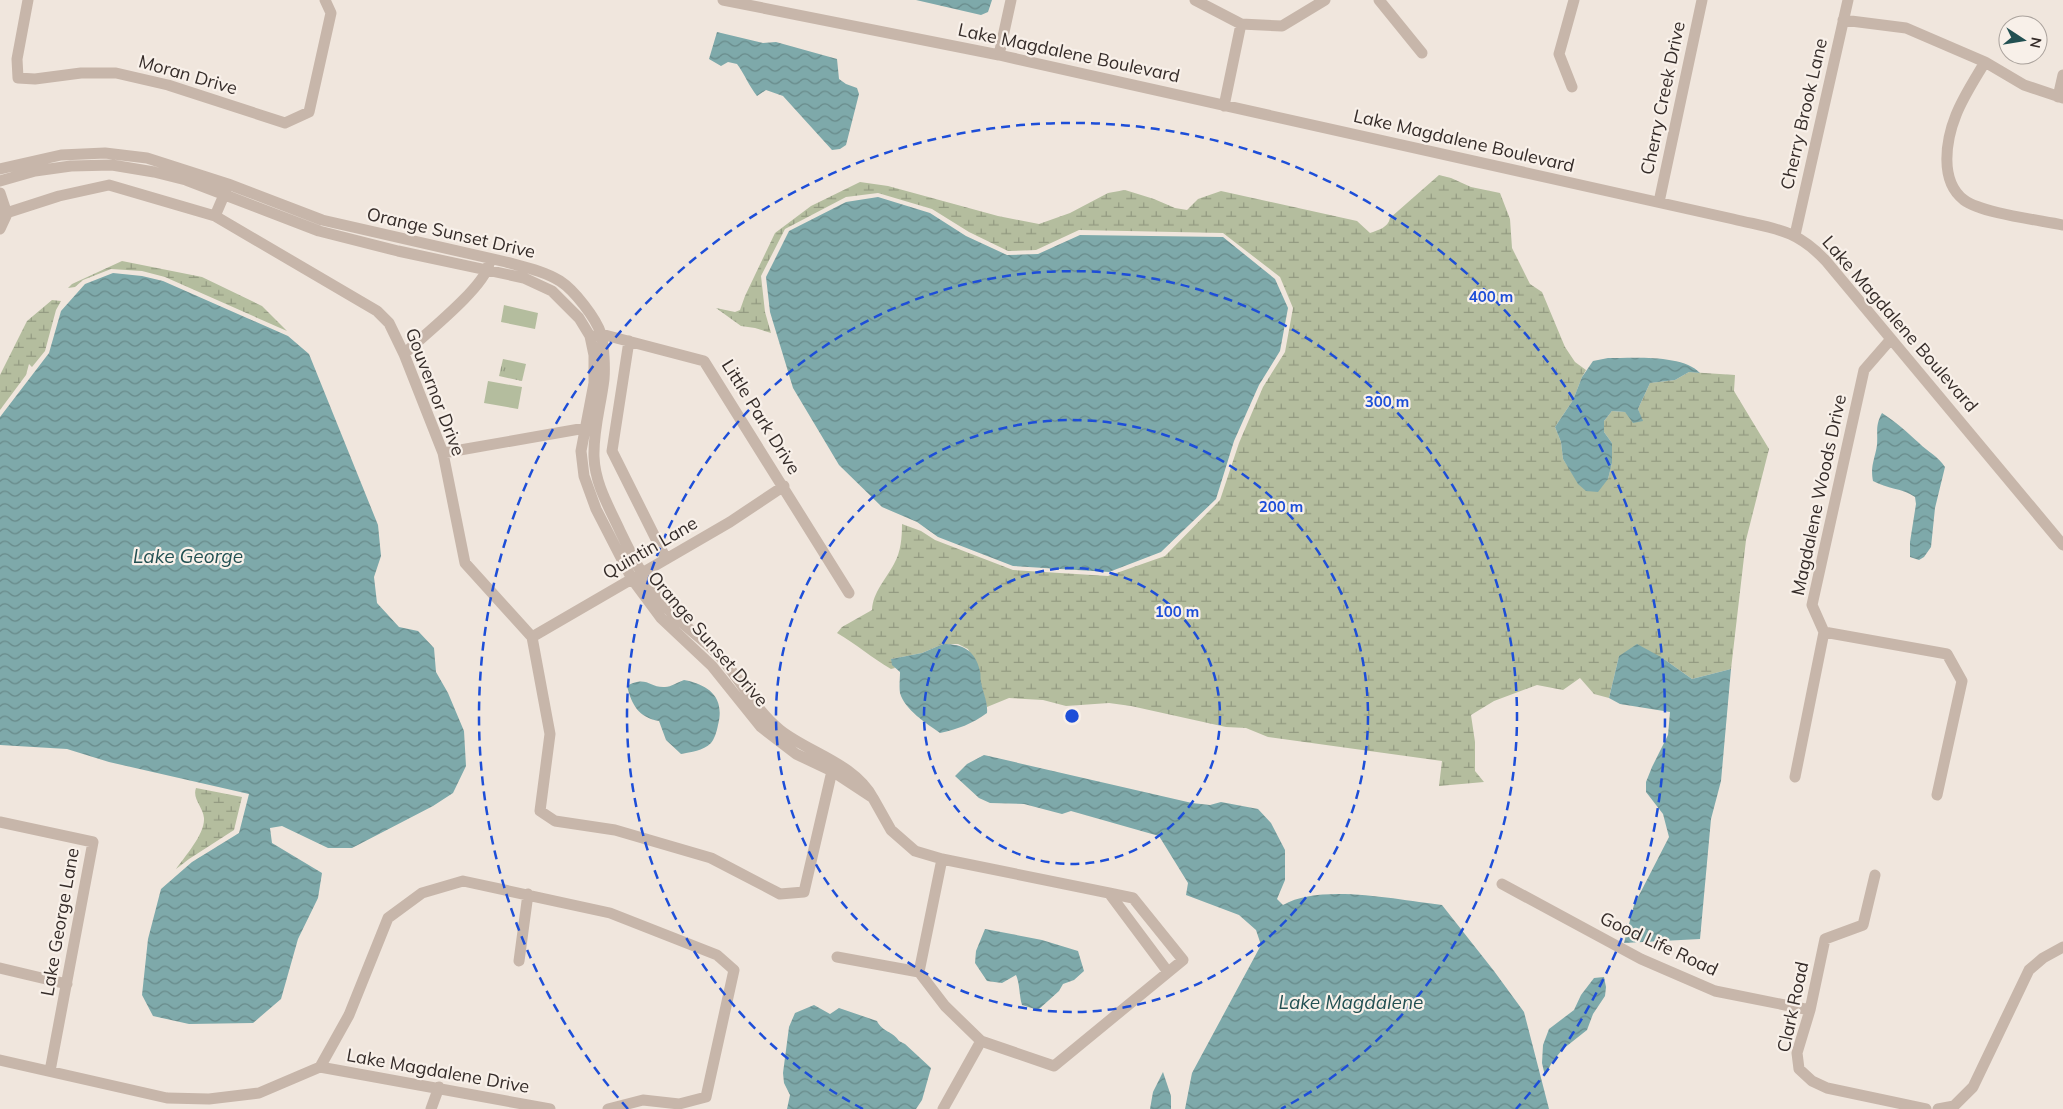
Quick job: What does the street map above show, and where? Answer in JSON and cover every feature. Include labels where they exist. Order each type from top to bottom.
[{"type":"street","name":"Moran Drive","points":[[28,0],[17,59],[18,78],[35,80],[81,73],[116,73],[168,85],[285,123],[309,112],[331,13],[325,0]]},
{"type":"street","name":"Lake Magdalene Boulevard","points":[[723,0],[999,55],[1659,202],[1795,235],[1811,246],[1826,261],[2063,545]]},
{"type":"street","points":[[999,55],[1011,0]]},
{"type":"street","points":[[1195,0],[1241,24],[1282,26],[1325,0]]},
{"type":"street","points":[[1379,0],[1422,53]]},
{"type":"street","points":[[1572,87],[1559,54],[1574,0]]},
{"type":"street","name":"Cherry Creek Drive","points":[[1659,202],[1702,0]]},
{"type":"street","name":"Cherry Brook Lane","points":[[1795,235],[1848,0]]},
{"type":"street","points":[[1843,20],[1906,28],[1985,62],[2024,85],[2060,98],[2063,75]]},
{"type":"street","points":[[1224,106],[1241,24]]},
{"type":"street","points":[[1985,62],[1956,115],[1946,156],[1948,180],[1963,200],[1980,208],[2063,225]]},
{"type":"street","name":"Orange Sunset Drive","points":[[0,169],[62,156],[105,153],[147,158],[226,189],[322,220],[489,264],[532,269],[560,281],[574,293],[593,319],[596,335],[590,427],[581,450],[584,476],[596,509],[661,618],[712,666],[762,727],[796,754],[835,767],[866,787],[891,830],[915,851],[942,859],[1133,898],[1183,960],[1054,1066],[981,1041],[945,1006],[919,972]]},
{"type":"street","name":"Orange Sunset Drive","points":[[0,181],[35,171],[71,166],[112,165],[226,189]]},
{"type":"street","name":"Gouvernor Drive","points":[[3,214],[60,196],[109,185],[215,216],[377,311],[389,323],[404,354],[443,453],[465,563],[532,636]]},
{"type":"street","points":[[215,216],[226,189]]},
{"type":"street","points":[[0,193],[3,214],[0,229]]},
{"type":"street","points":[[404,354],[477,286],[489,264]]},
{"type":"street","name":"Little Park Drive","points":[[596,335],[629,341],[704,361],[784,486],[849,593]]},
{"type":"street","name":"Magdalene Woods Drive","points":[[1824,632],[1812,605],[1864,370],[1891,339]]},
{"type":"street","points":[[629,341],[612,451],[666,559]]},
{"type":"street","points":[[443,453],[590,427]]},
{"type":"street","name":"Quintin Lane","points":[[532,636],[730,522],[784,486]]},
{"type":"street","points":[[1795,777],[1824,632],[1947,654],[1962,681],[1937,795]]},
{"type":"street","points":[[532,636],[550,734],[540,811],[555,821],[615,830],[712,858],[780,894],[804,892],[835,767]]},
{"type":"street","name":"Lake George Lane","points":[[0,822],[93,842],[50,1071]]},
{"type":"street","points":[[838,957],[919,972],[942,859]]},
{"type":"street","name":"Clark Road","points":[[1875,875],[1863,925],[1825,939],[1810,1010],[1797,1053],[1799,1069],[1812,1081],[1827,1088],[1926,1109]]},
{"type":"street","name":"Lake Magdalene Drive","points":[[320,1067],[349,1015],[388,918],[422,893],[463,881],[610,912],[717,955],[734,970],[706,1097],[679,1104],[643,1100],[608,1109]]},
{"type":"street","name":"Good Life Road","points":[[1502,884],[1641,959],[1715,991],[1810,1010]]},
{"type":"street","points":[[1110,893],[1168,972]]},
{"type":"street","points":[[519,961],[528,894]]},
{"type":"street","points":[[1938,1109],[1954,1106],[1973,1087],[2029,970],[2043,958],[2063,947]]},
{"type":"street","points":[[0,968],[67,984]]},
{"type":"street","points":[[943,1109],[981,1041]]},
{"type":"street","name":"Lake Magdalene Drive","points":[[0,1060],[50,1071],[166,1104],[258,1093],[320,1067],[439,1087],[550,1109]]},
{"type":"street","points":[[430,1109],[439,1087]]},
{"type":"green space","points":[[1439,175],[1471,187],[1500,193],[1510,219],[1512,248],[1530,284],[1542,292],[1565,347],[1575,362],[1586,370],[1573,400],[1555,427],[1561,442],[1563,459],[1572,473],[1608,479],[1612,463],[1612,443],[1604,432],[1604,421],[1612,411],[1625,412],[1642,421],[1638,409],[1650,383],[1675,380],[1689,372],[1735,375],[1734,391],[1769,449],[1746,540],[1731,669],[1692,679],[1661,657],[1619,656],[1609,698],[1594,694],[1580,678],[1563,690],[1537,685],[1494,701],[1471,715],[1475,742],[1475,771],[1484,782],[1439,786],[1442,761],[1268,737],[1246,728],[1226,727],[1131,706],[1109,703],[1066,706],[1043,700],[1009,698],[987,707],[980,680],[980,672],[968,649],[958,644],[943,644],[922,653],[891,659],[895,668],[891,669],[837,633],[842,627],[872,610],[877,591],[898,555],[902,524],[921,531],[935,540],[1013,570],[1108,576],[1165,556],[1220,500],[1239,443],[1263,387],[1285,352],[1293,308],[1280,277],[1223,233],[1079,230],[1036,250],[1008,251],[969,232],[932,209],[878,193],[846,197],[785,229],[761,276],[765,312],[771,333],[741,326],[716,308],[735,312],[740,310],[775,233],[811,206],[860,182],[888,186],[998,216],[1039,224],[1070,213],[1108,193],[1125,190],[1175,208],[1187,210],[1198,199],[1221,191],[1357,221],[1370,233],[1385,226],[1390,218]]},
{"type":"green space","points":[[122,261],[202,277],[262,306],[287,331],[165,277],[142,271],[111,269],[83,280],[75,287],[68,288],[72,284]]},
{"type":"green space","points":[[52,300],[61,301],[56,310],[45,351],[32,367],[29,364],[26,375],[0,410],[0,375],[27,321]]},
{"type":"green space","points":[[504,305],[538,313],[535,329],[501,322]]},
{"type":"green space","points":[[503,359],[526,364],[522,381],[499,376]]},
{"type":"green space","points":[[488,381],[522,387],[518,409],[484,403]]},
{"type":"green space","points":[[196,788],[242,797],[234,830],[176,869],[194,845],[203,824],[203,814],[195,796]]},
{"type":"water","points":[[916,0],[992,0],[988,12],[981,15]]},
{"type":"water","points":[[717,32],[763,43],[776,42],[837,59],[839,79],[857,88],[859,94],[846,145],[840,149],[832,150],[783,96],[766,90],[757,96],[737,64],[728,62],[721,66],[709,59]]},
{"type":"water","points":[[878,197],[930,213],[966,236],[1007,255],[1038,254],[1080,235],[1223,237],[1275,279],[1288,308],[1280,351],[1259,385],[1234,441],[1216,499],[1161,552],[1109,572],[1013,566],[938,537],[917,522],[882,507],[839,465],[793,388],[770,312],[766,277],[789,231],[846,202]]},
{"type":"water","name":"Lake George","points":[[113,273],[142,276],[163,281],[288,336],[309,354],[378,525],[381,556],[374,577],[377,603],[399,627],[418,631],[434,648],[436,672],[448,693],[464,731],[466,766],[453,793],[433,806],[352,848],[328,848],[282,826],[270,828],[272,843],[322,873],[318,898],[298,939],[281,999],[253,1023],[189,1024],[153,1016],[142,995],[148,939],[161,889],[192,862],[239,833],[249,794],[109,762],[67,749],[0,745],[0,417],[49,353],[61,311],[85,284]]},
{"type":"water","points":[[1608,358],[1657,358],[1670,360],[1692,367],[1700,373],[1689,372],[1675,380],[1650,383],[1638,409],[1643,421],[1633,423],[1625,412],[1612,411],[1604,421],[1604,432],[1612,443],[1612,463],[1608,479],[1598,492],[1586,491],[1578,484],[1563,459],[1561,442],[1555,427],[1573,400],[1582,377],[1593,361]]},
{"type":"water","points":[[1882,413],[1936,457],[1945,467],[1935,508],[1931,547],[1924,557],[1919,560],[1910,557],[1910,542],[1916,504],[1915,497],[1873,481],[1872,467],[1877,445],[1878,425]]},
{"type":"water","points":[[943,644],[962,647],[975,658],[980,671],[987,713],[965,726],[940,733],[906,705],[900,693],[900,672],[892,665],[891,659],[922,653]]},
{"type":"water","points":[[1637,644],[1661,657],[1692,679],[1731,669],[1721,781],[1711,819],[1700,939],[1624,943],[1634,905],[1669,837],[1663,814],[1646,792],[1646,782],[1668,735],[1670,712],[1620,704],[1609,698],[1619,656]]},
{"type":"water","points":[[684,680],[701,685],[713,694],[717,700],[720,716],[716,733],[708,746],[681,754],[666,740],[659,721],[646,717],[637,709],[631,699],[627,686],[644,682],[667,687]]},
{"type":"water","name":"Lake Magdalene","points":[[984,755],[1192,803],[1210,805],[1221,802],[1258,809],[1271,823],[1285,850],[1285,880],[1277,899],[1283,905],[1299,898],[1338,894],[1382,897],[1442,905],[1524,1012],[1549,1109],[1185,1109],[1192,1073],[1261,945],[1256,930],[1239,915],[1186,895],[1188,883],[1159,836],[1071,811],[1062,814],[1024,804],[990,803],[979,798],[955,776],[967,764]]},
{"type":"water","points":[[985,929],[1042,940],[1078,951],[1084,971],[1074,980],[1063,984],[1059,991],[1038,1010],[1022,1005],[1016,975],[1002,983],[987,981],[975,963],[976,951]]},
{"type":"water","points":[[1604,977],[1605,996],[1593,1014],[1587,1030],[1563,1049],[1552,1062],[1545,1076],[1542,1063],[1543,1045],[1549,1029],[1574,1010],[1581,995],[1594,978]]},
{"type":"water","points":[[814,1005],[830,1014],[839,1008],[877,1021],[879,1025],[905,1044],[931,1068],[922,1100],[916,1109],[787,1109],[790,1095],[784,1083],[783,1073],[789,1027],[795,1013]]},
{"type":"water","points":[[1163,1072],[1171,1096],[1171,1109],[1150,1109],[1153,1092]]}]
